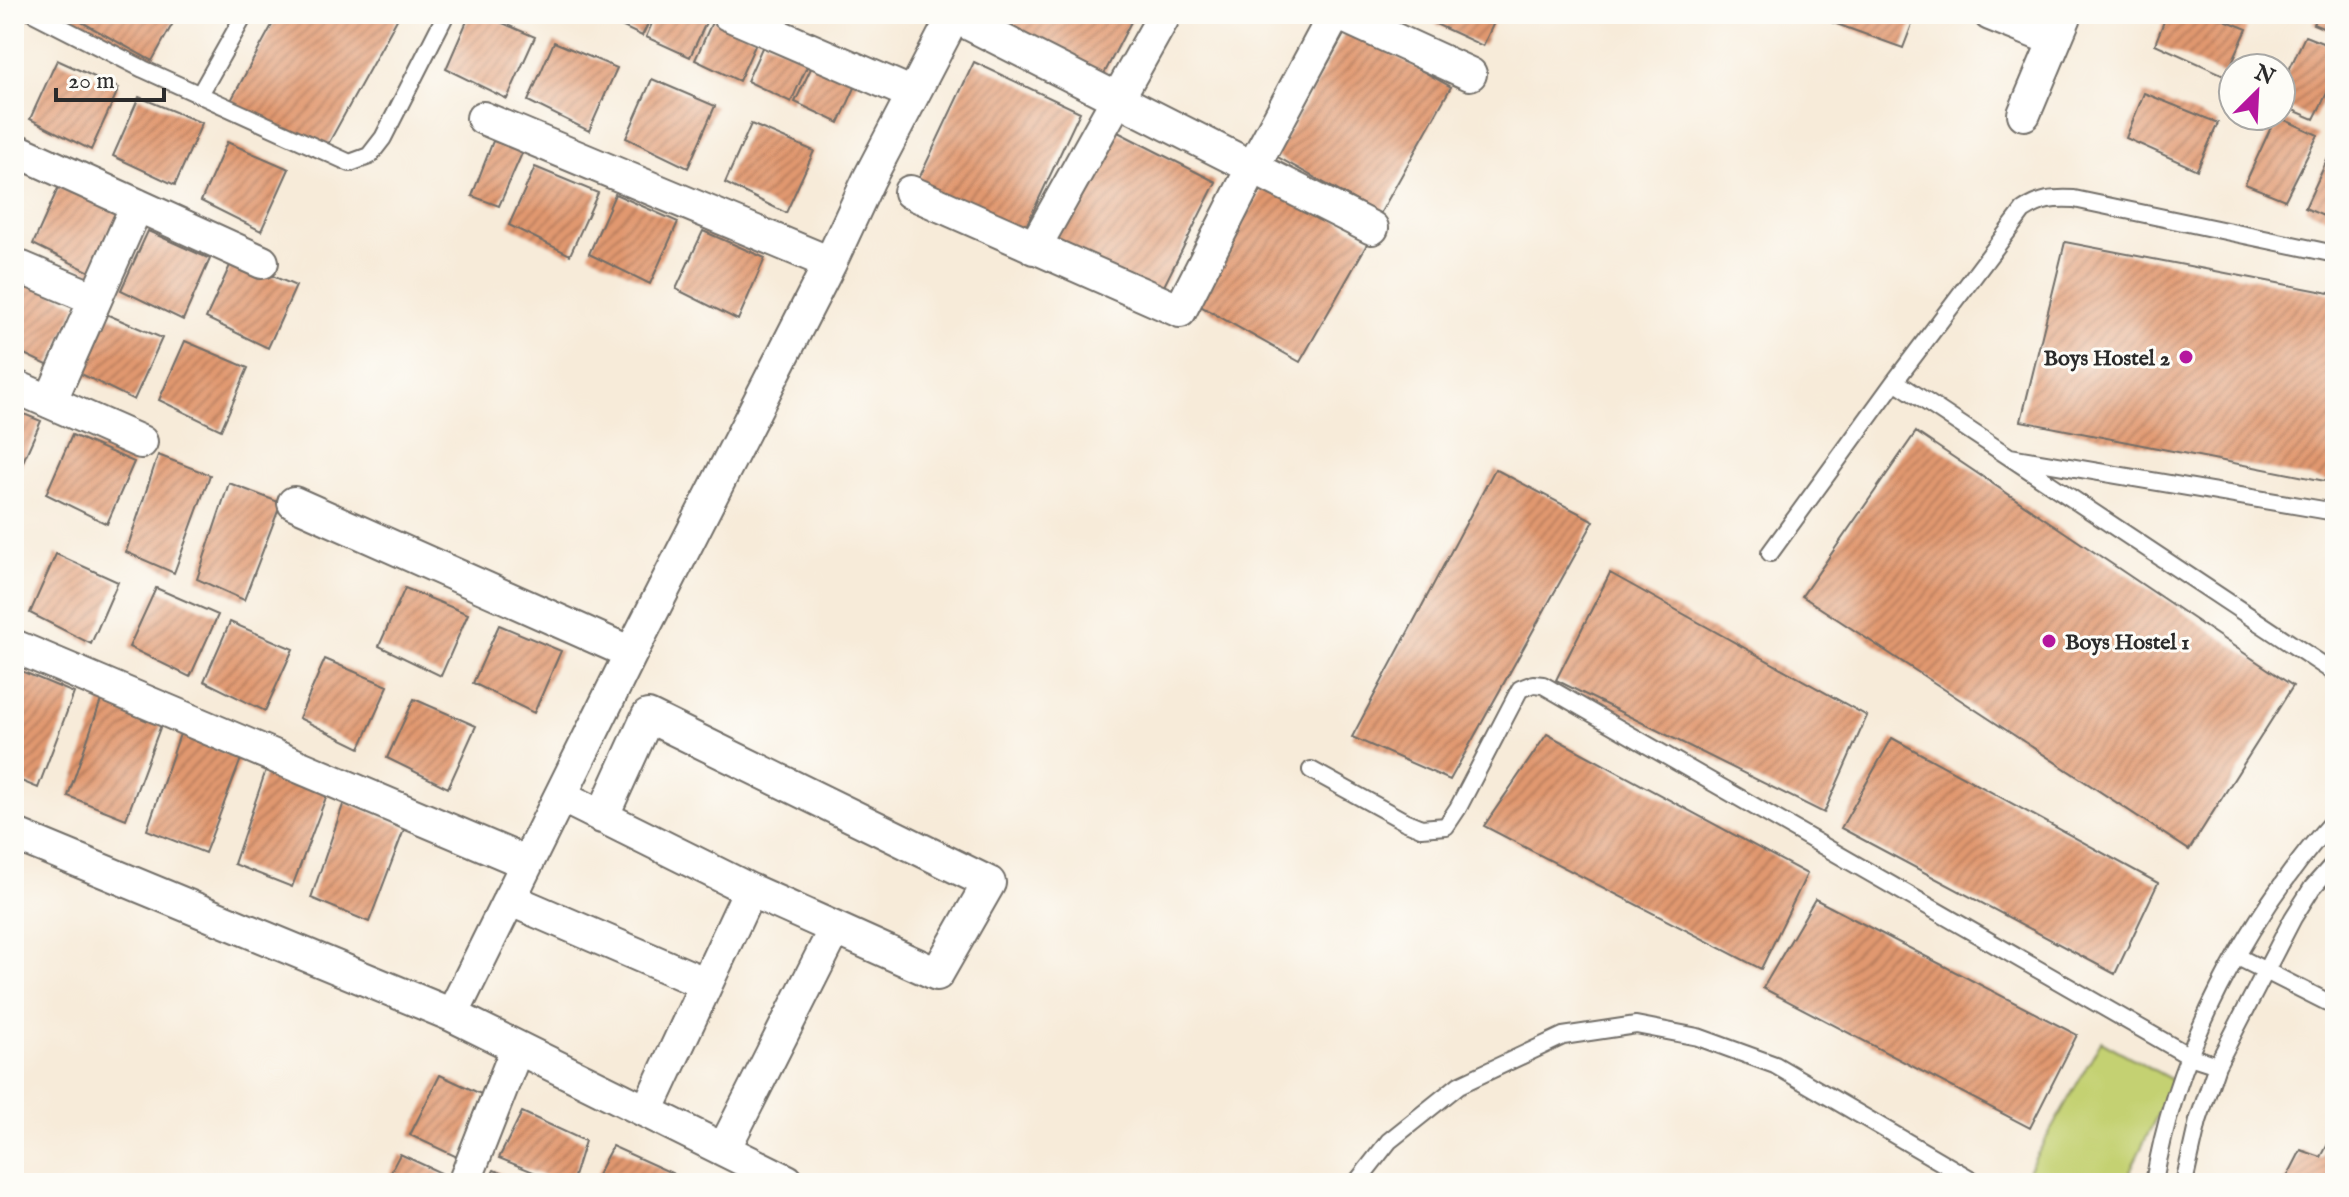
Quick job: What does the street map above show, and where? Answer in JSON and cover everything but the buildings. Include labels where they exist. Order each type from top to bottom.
[{"type":"street","points":[[728,14],[913,94]]},
{"type":"street","points":[[1034,248],[1165,14]]},
{"type":"street","points":[[910,192],[1180,311],[1253,167],[1337,14],[1470,74]]},
{"type":"street","points":[[1990,14],[2061,27],[2024,114]]},
{"type":"street","points":[[452,1015],[953,15],[994,24],[1118,99],[1372,228]]},
{"type":"street","points":[[483,118],[830,263]]},
{"type":"street","points":[[14,149],[262,262]]},
{"type":"street","points":[[50,402],[137,205]]},
{"type":"street","points":[[22,268],[95,299]]},
{"type":"street","points":[[14,386],[141,442]]},
{"type":"street","points":[[294,503],[631,653]]},
{"type":"street","points":[[14,646],[527,863]]},
{"type":"street","points":[[561,796],[602,817],[750,890],[937,974],[989,883],[648,716],[602,817]]},
{"type":"street","points":[[14,834],[452,1015],[787,1181]]},
{"type":"street","points":[[647,1111],[750,890]]},
{"type":"street","points":[[509,899],[706,984]]},
{"type":"street","points":[[724,1149],[835,929]]},
{"type":"street","points":[[464,1183],[517,1048]]},
{"type":"lane","points":[[35,14],[143,69],[322,153],[350,163],[369,156],[383,138],[446,14]]},
{"type":"lane","points":[[200,94],[245,14]]},
{"type":"lane","points":[[1770,553],[2023,211],[2036,202],[2050,198],[2074,199],[2335,254]]},
{"type":"lane","points":[[1895,381],[2335,673]]},
{"type":"lane","points":[[2004,456],[2335,512]]},
{"type":"lane","points":[[1311,770],[1404,821],[1421,828],[1446,826],[1520,689],[1533,684],[1543,685],[2189,1056],[2217,1065]]},
{"type":"lane","points":[[2154,1183],[2169,1113],[2211,1006],[2288,874],[2335,818]]},
{"type":"lane","points":[[2184,1183],[2198,1121],[2217,1065],[2312,888],[2335,862]]},
{"type":"lane","points":[[2238,957],[2335,1006]]},
{"type":"lane","points":[[1356,1183],[1389,1141],[1459,1085],[1563,1036],[1636,1025],[1698,1037],[1775,1065],[1977,1183]]},
{"type":"green space","points":[[2101,1041],[2174,1081],[2124,1183],[2021,1183]]},
{"type":"place","name":"Boys Hostel 2","points":[[2186,357]]},
{"type":"place","name":"Boys Hostel 1","points":[[2049,641]]}]
